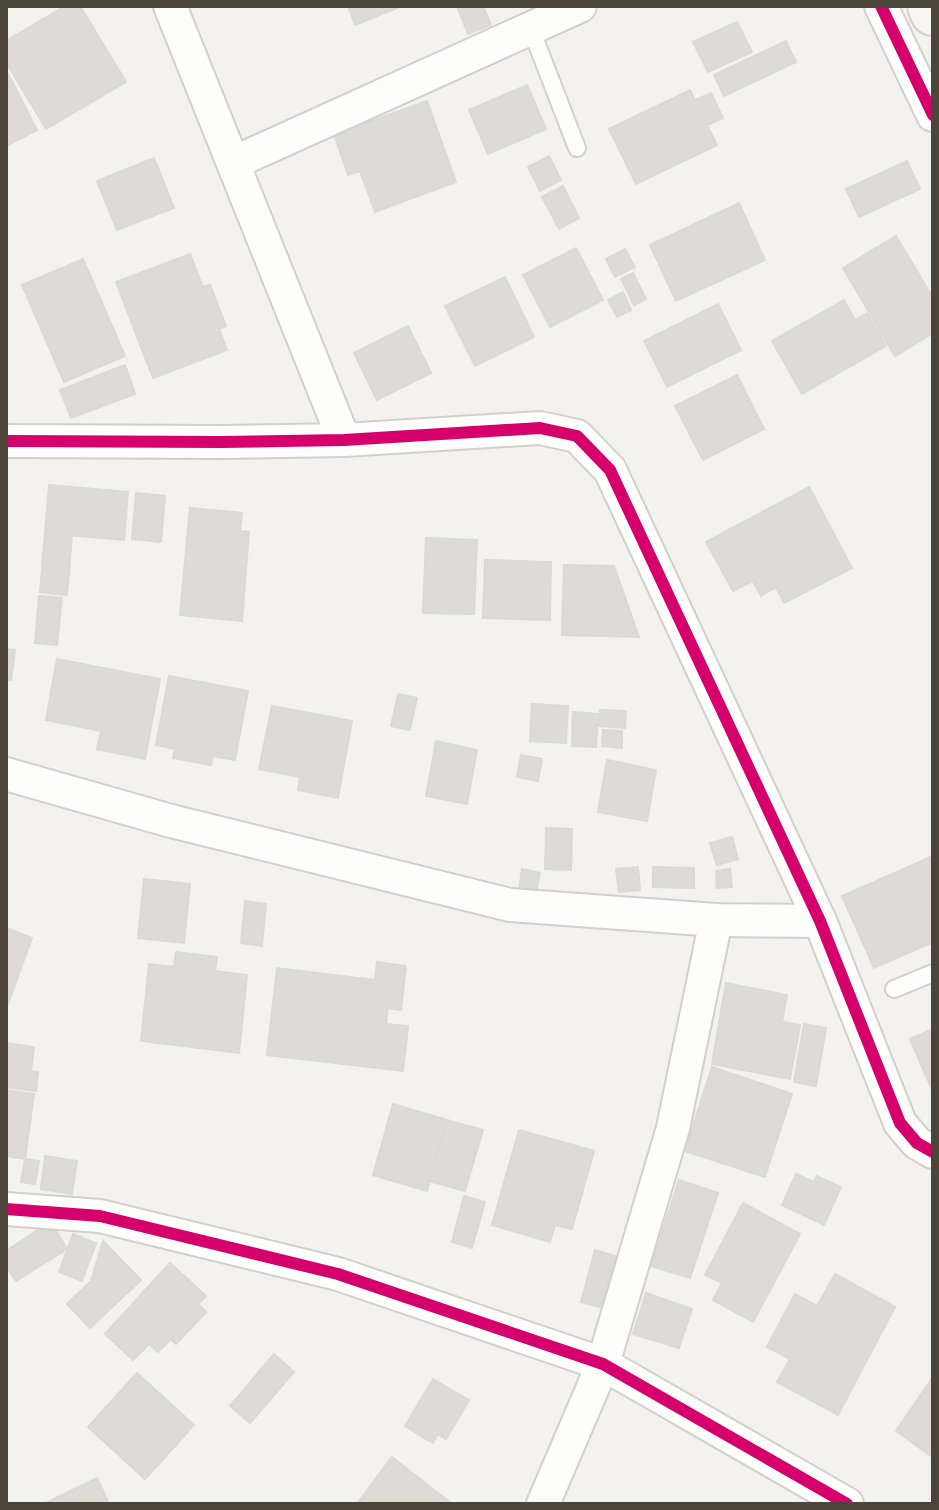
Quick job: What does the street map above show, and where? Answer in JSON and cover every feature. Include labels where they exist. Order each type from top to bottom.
[{"type":"street","points":[[170,6],[344,440]]},
{"type":"street","points":[[233,163],[580,6]]},
{"type":"street","points":[[881,6],[933,115]]},
{"type":"street","points":[[930,6],[933,13]]},
{"type":"street","points":[[6,441],[344,440],[540,428],[577,436],[610,470],[820,921],[900,1123],[917,1143],[933,1152]]},
{"type":"street","points":[[6,774],[171,821],[510,905],[716,920],[820,921]]},
{"type":"street","points":[[543,1504],[603,1364],[673,1128],[716,920]]},
{"type":"street","points":[[6,1209],[100,1216],[338,1274],[603,1364],[847,1504]]},
{"type":"lane","points":[[531,29],[577,148]]},
{"type":"lane","points":[[894,989],[933,973]]},
{"type":"building","points":[[65,6],[80,6],[126,82],[46,129],[6,62],[6,41]]},
{"type":"building","points":[[348,6],[402,6],[355,25]]},
{"type":"building","points":[[457,6],[483,6],[491,25],[468,34]]},
{"type":"building","points":[[737,22],[752,52],[708,72],[693,42]]},
{"type":"building","points":[[786,41],[796,62],[724,96],[714,75]]},
{"type":"building","points":[[6,70],[37,130],[6,146]]},
{"type":"building","points":[[527,85],[546,129],[488,154],[469,110]]},
{"type":"building","points":[[690,90],[695,100],[711,93],[723,118],[707,125],[717,145],[636,184],[609,129]]},
{"type":"building","points":[[427,101],[456,182],[375,212],[360,171],[348,175],[334,134]]},
{"type":"building","points":[[549,156],[561,180],[540,191],[528,167]]},
{"type":"building","points":[[154,158],[174,208],[117,230],[97,181]]},
{"type":"building","points":[[907,161],[920,189],[859,217],[846,189]]},
{"type":"building","points":[[563,186],[579,218],[559,229],[542,197]]},
{"type":"building","points":[[739,203],[765,260],[676,301],[650,245]]},
{"type":"building","points":[[896,236],[933,298],[933,333],[895,356],[843,268]]},
{"type":"building","points":[[576,248],[603,300],[550,327],[523,275]]},
{"type":"building","points":[[625,249],[635,267],[615,277],[606,259]]},
{"type":"building","points":[[190,254],[203,287],[210,285],[226,326],[219,329],[227,350],[153,378],[116,282]]},
{"type":"building","points":[[83,259],[125,356],[64,382],[22,285]]},
{"type":"building","points":[[633,273],[646,299],[634,305],[621,279]]},
{"type":"building","points":[[505,277],[534,337],[475,366],[445,306]]},
{"type":"building","points":[[623,292],[631,310],[617,317],[608,300]]},
{"type":"building","points":[[844,300],[855,320],[867,313],[886,346],[802,394],[772,341]]},
{"type":"building","points":[[718,304],[741,350],[667,387],[644,341]]},
{"type":"building","points":[[408,326],[431,373],[377,400],[354,353]]},
{"type":"building","points":[[125,365],[135,394],[71,418],[60,390]]},
{"type":"building","points":[[737,375],[764,429],[703,460],[675,406]]},
{"type":"building","points":[[49,485],[128,492],[124,540],[45,533]]},
{"type":"building","points":[[809,487],[852,568],[784,603],[776,587],[761,596],[753,581],[733,591],[706,542]]},
{"type":"building","points":[[136,493],[165,496],[161,542],[132,539]]},
{"type":"building","points":[[190,508],[242,513],[240,531],[249,532],[242,621],[180,615]]},
{"type":"building","points":[[45,533],[72,535],[67,595],[40,592]]},
{"type":"building","points":[[426,538],[477,540],[474,614],[423,613]]},
{"type":"building","points":[[485,560],[551,562],[550,620],[483,618]]},
{"type":"building","points":[[564,565],[614,566],[639,637],[562,635]]},
{"type":"building","points":[[39,596],[62,598],[57,645],[35,643]]},
{"type":"building","points":[[6,649],[15,650],[11,680],[6,679]]},
{"type":"building","points":[[57,659],[160,679],[145,759],[97,749],[101,731],[46,720]]},
{"type":"building","points":[[169,676],[248,691],[235,760],[213,756],[211,765],[173,758],[175,749],[156,745]]},
{"type":"building","points":[[398,694],[417,698],[410,730],[391,726]]},
{"type":"building","points":[[532,704],[568,706],[566,743],[530,741]]},
{"type":"building","points":[[272,706],[352,721],[338,798],[298,790],[300,777],[259,769]]},
{"type":"building","points":[[600,710],[626,711],[625,728],[599,726]]},
{"type":"building","points":[[573,712],[598,714],[596,747],[572,746]]},
{"type":"building","points":[[603,730],[622,731],[622,748],[602,746]]},
{"type":"building","points":[[436,741],[477,750],[467,804],[426,796]]},
{"type":"building","points":[[521,755],[542,759],[538,781],[517,777]]},
{"type":"building","points":[[607,760],[656,770],[647,821],[598,812]]},
{"type":"building","points":[[546,828],[572,829],[571,870],[545,869]]},
{"type":"building","points":[[732,837],[738,859],[717,865],[710,843]]},
{"type":"building","points":[[933,856],[933,942],[874,968],[842,896]]},
{"type":"building","points":[[638,867],[640,890],[619,892],[616,869]]},
{"type":"building","points":[[653,867],[694,868],[694,888],[653,887]]},
{"type":"building","points":[[522,869],[540,873],[536,893],[519,890]]},
{"type":"building","points":[[730,869],[732,887],[717,888],[716,871]]},
{"type":"building","points":[[144,879],[190,884],[184,943],[138,938]]},
{"type":"building","points":[[245,901],[266,904],[262,946],[241,943]]},
{"type":"building","points":[[6,928],[32,938],[6,1009]]},
{"type":"building","points":[[176,952],[217,957],[215,971],[247,975],[239,1053],[141,1041],[149,964],[174,967]]},
{"type":"building","points":[[377,962],[406,966],[401,1010],[388,1008],[386,1024],[408,1026],[403,1071],[267,1055],[277,968],[375,980]]},
{"type":"building","points":[[726,983],[787,995],[782,1022],[800,1025],[790,1079],[712,1064]]},
{"type":"building","points":[[804,1024],[826,1028],[816,1086],[794,1082]]},
{"type":"building","points":[[933,1029],[933,1092],[910,1039]]},
{"type":"building","points":[[6,1043],[34,1047],[31,1071],[38,1072],[36,1091],[6,1087]]},
{"type":"building","points":[[712,1067],[792,1094],[765,1177],[685,1151]]},
{"type":"building","points":[[6,1090],[34,1094],[25,1159],[6,1156]]},
{"type":"building","points":[[393,1104],[447,1120],[427,1191],[373,1175]]},
{"type":"building","points":[[447,1120],[483,1130],[465,1191],[429,1181]]},
{"type":"building","points":[[519,1130],[594,1151],[572,1229],[555,1225],[550,1242],[492,1225]]},
{"type":"building","points":[[45,1156],[77,1161],[72,1194],[41,1189]]},
{"type":"building","points":[[25,1159],[39,1161],[35,1184],[21,1182]]},
{"type":"building","points":[[796,1174],[814,1182],[817,1176],[841,1187],[824,1225],[782,1205]]},
{"type":"building","points":[[679,1180],[718,1193],[690,1278],[651,1266]]},
{"type":"building","points":[[464,1196],[485,1202],[472,1248],[452,1242]]},
{"type":"building","points":[[743,1203],[800,1234],[753,1322],[713,1300],[722,1283],[705,1275]]},
{"type":"building","points":[[41,1228],[56,1231],[67,1249],[16,1281],[6,1266],[6,1251]]},
{"type":"building","points":[[73,1234],[96,1243],[82,1281],[59,1272]]},
{"type":"building","points":[[103,1241],[141,1280],[90,1328],[67,1304],[91,1281]]},
{"type":"building","points":[[595,1250],[618,1257],[603,1308],[581,1302]]},
{"type":"building","points":[[170,1263],[206,1296],[198,1304],[206,1312],[176,1344],[171,1339],[158,1352],[149,1344],[133,1360],[105,1334]]},
{"type":"building","points":[[835,1274],[895,1307],[838,1415],[777,1382],[790,1359],[767,1347],[795,1294],[817,1306]]},
{"type":"building","points":[[646,1293],[692,1309],[679,1348],[633,1334]]},
{"type":"building","points":[[274,1354],[294,1372],[250,1423],[230,1406]]},
{"type":"building","points":[[137,1373],[194,1425],[145,1479],[88,1427]]},
{"type":"building","points":[[933,1377],[933,1454],[931,1456],[896,1431]]},
{"type":"building","points":[[433,1379],[469,1400],[446,1439],[438,1434],[433,1443],[405,1426]]},
{"type":"building","points":[[392,1457],[452,1504],[357,1504]]},
{"type":"building","points":[[97,1478],[109,1504],[44,1504]]},
{"type":"cycle path","points":[[881,6],[933,115]]},
{"type":"cycle path","points":[[6,441],[344,440],[540,428],[577,436],[610,470],[820,921],[900,1123],[917,1143],[933,1152]]},
{"type":"cycle path","points":[[6,1209],[100,1216],[338,1274],[603,1364],[847,1504]]}]
